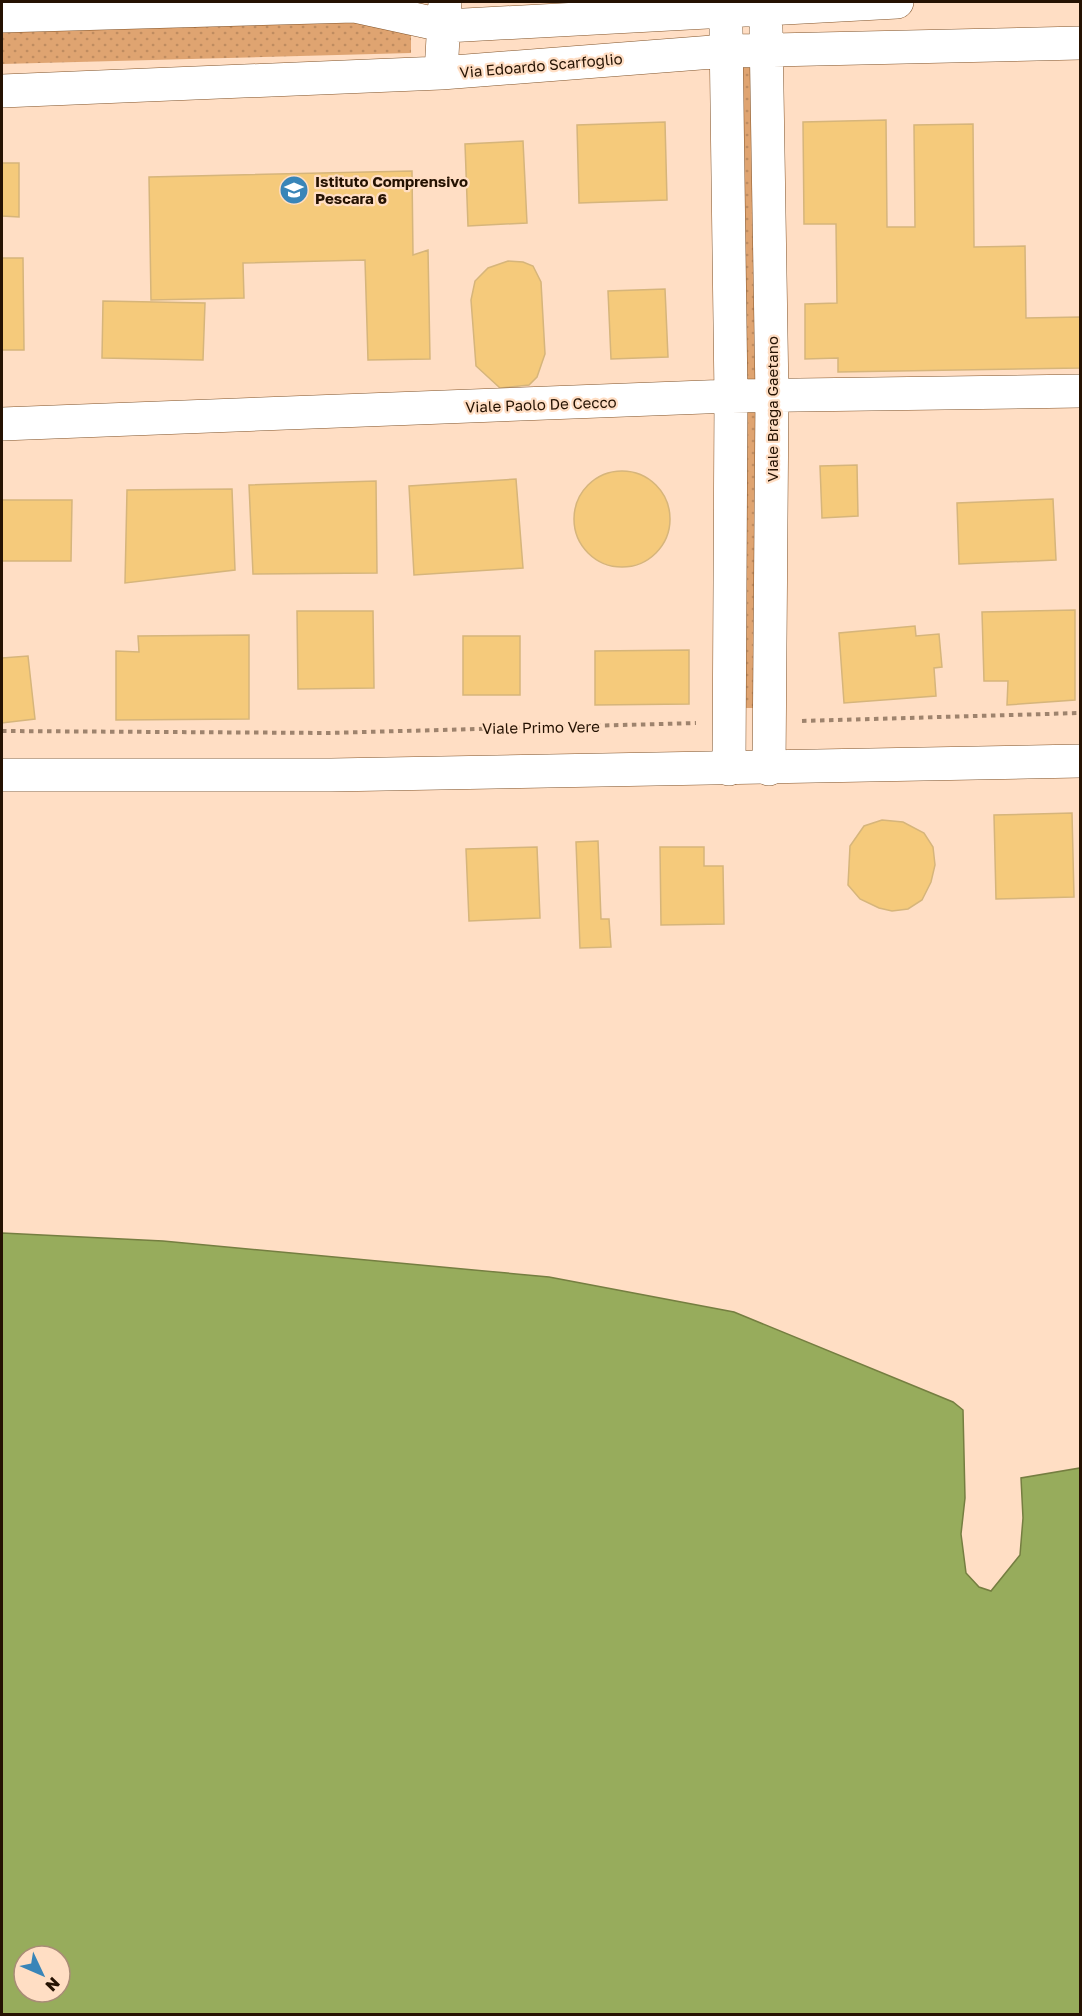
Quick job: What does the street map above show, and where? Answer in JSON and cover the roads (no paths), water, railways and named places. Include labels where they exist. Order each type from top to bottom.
[{"type":"street","points":[[2,16],[354,6],[446,14],[726,10],[765,5],[897,2]]},
{"type":"street","name":"Viale Braga Gaetano","points":[[765,5],[768,50],[772,396],[770,769]]},
{"type":"street","points":[[726,10],[731,396],[729,769]]},
{"type":"street","points":[[441,73],[446,14]]},
{"type":"street","name":"Via Edoardo Scarfoglio","points":[[2,91],[441,73],[726,51],[1080,43]]},
{"type":"street","name":"Viale Paolo De Cecco","points":[[2,424],[731,396],[1080,392]]},
{"type":"street","points":[[2,775],[331,775],[770,769],[1080,761]]},
{"type":"place","name":"Istituto Comprensivo Pescara 6","points":[[294,190]]}]
